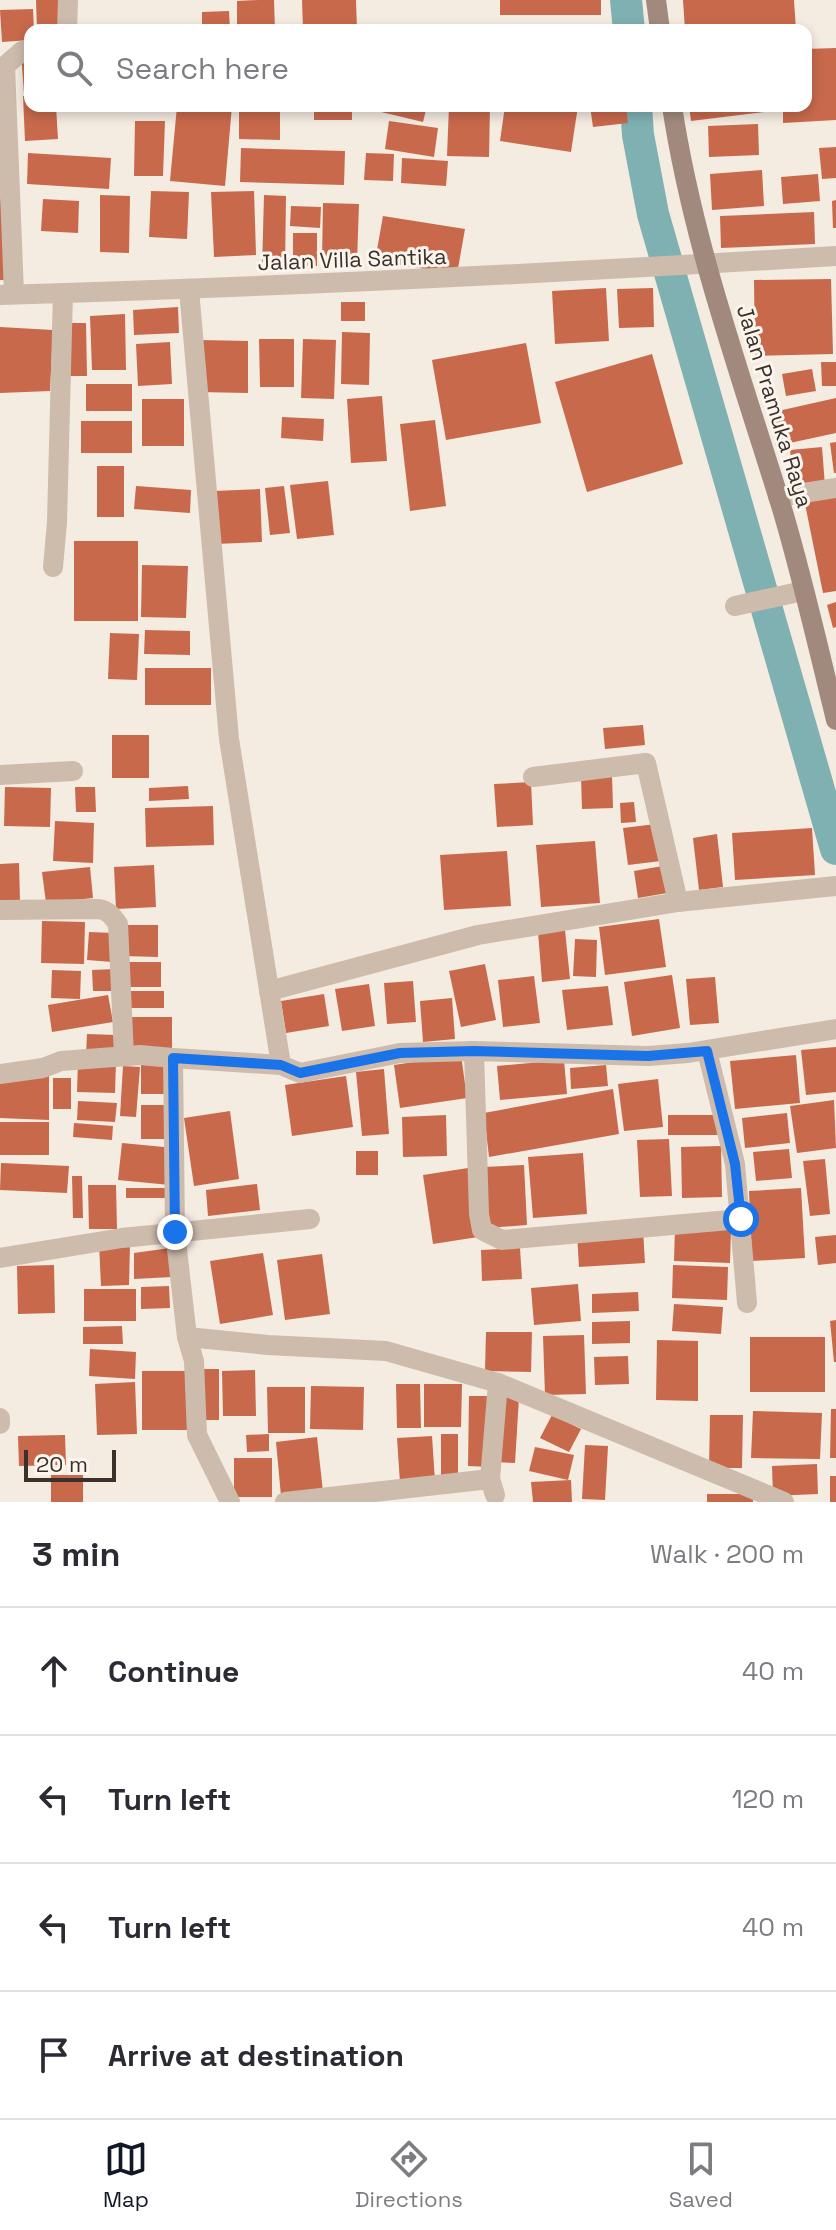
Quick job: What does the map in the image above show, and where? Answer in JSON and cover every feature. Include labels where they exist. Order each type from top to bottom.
[{"type":"street","points":[[67,24],[68,0]]},
{"type":"street","points":[[656,0],[659,24]]},
{"type":"street","points":[[7,294],[2,66],[24,51]]},
{"type":"street","name":"Jalan Pramuka Raya","points":[[673,112],[706,264],[778,497],[833,694],[836,720]]},
{"type":"street","name":"Jalan Villa Santika","points":[[7,294],[189,290],[836,256]]},
{"type":"street","points":[[189,290],[229,739],[281,1065]]},
{"type":"street","points":[[53,567],[63,293]]},
{"type":"street","points":[[778,497],[836,488]]},
{"type":"street","points":[[743,604],[803,591]]},
{"type":"street","points":[[533,777],[646,763],[678,902]]},
{"type":"street","points":[[0,775],[73,771]]},
{"type":"street","points":[[269,991],[478,935],[678,902],[829,887]]},
{"type":"street","points":[[0,910],[99,909],[113,916],[118,924],[124,1056]]},
{"type":"street","points":[[0,1074],[43,1068],[61,1061],[124,1056],[281,1065],[300,1073],[400,1053],[474,1051],[648,1056],[707,1051],[836,1029]]},
{"type":"street","points":[[474,1051],[482,1230],[502,1240],[741,1219]]},
{"type":"street","points":[[707,1051],[735,1164],[747,1303]]},
{"type":"street","points":[[173,1058],[175,1232],[187,1337],[194,1361],[197,1435],[230,1502]]},
{"type":"street","points":[[0,1258],[122,1238],[310,1219]]},
{"type":"street","points":[[187,1337],[386,1351],[498,1383],[784,1502]]},
{"type":"street","points":[[285,1502],[493,1487],[498,1383]]},
{"type":"building","points":[[36,0],[66,0],[64,24],[37,24]]},
{"type":"building","points":[[274,0],[275,24],[237,24],[237,1]]},
{"type":"building","points":[[302,0],[356,0],[357,24],[303,24]]},
{"type":"building","points":[[500,0],[601,0],[601,15],[500,15]]},
{"type":"building","points":[[683,0],[794,0],[796,24],[685,24]]},
{"type":"building","points":[[33,9],[34,24],[24,24],[24,40],[2,42],[0,10]]},
{"type":"building","points":[[229,11],[230,24],[202,24],[202,12]]},
{"type":"building","points":[[836,48],[836,120],[783,123],[783,112],[812,112],[812,49]]},
{"type":"building","points":[[21,53],[24,53],[24,93]]},
{"type":"building","points":[[23,96],[24,112],[56,112],[58,139],[25,141]]},
{"type":"building","points":[[176,112],[231,112],[225,186],[170,181]]},
{"type":"building","points":[[239,112],[280,112],[280,140],[239,139]]},
{"type":"building","points":[[314,112],[352,112],[352,120],[314,120]]},
{"type":"building","points":[[381,112],[426,112],[423,122]]},
{"type":"building","points":[[449,112],[490,112],[489,157],[447,156]]},
{"type":"building","points":[[504,112],[577,112],[571,152],[500,141]]},
{"type":"building","points":[[591,112],[627,112],[628,123],[593,127]]},
{"type":"building","points":[[690,112],[763,112],[691,121]]},
{"type":"building","points":[[135,121],[165,121],[163,176],[134,176]]},
{"type":"building","points":[[389,121],[438,128],[434,157],[385,149]]},
{"type":"building","points":[[758,124],[759,155],[709,157],[708,126]]},
{"type":"building","points":[[836,147],[836,178],[822,179],[819,148]]},
{"type":"building","points":[[241,148],[345,151],[344,185],[240,182]]},
{"type":"building","points":[[28,153],[111,158],[109,189],[27,184]]},
{"type":"building","points":[[366,153],[394,154],[393,181],[364,180]]},
{"type":"building","points":[[402,158],[448,161],[446,186],[401,183]]},
{"type":"building","points":[[762,170],[764,206],[712,210],[710,174]]},
{"type":"building","points":[[818,174],[820,201],[783,204],[781,177]]},
{"type":"building","points":[[0,191],[7,280],[0,280]]},
{"type":"building","points":[[151,191],[189,192],[187,239],[149,237]]},
{"type":"building","points":[[254,191],[256,255],[214,257],[211,192]]},
{"type":"building","points":[[100,195],[130,196],[129,253],[100,252]]},
{"type":"building","points":[[264,195],[286,196],[285,269],[262,269]]},
{"type":"building","points":[[43,199],[79,201],[78,233],[41,231]]},
{"type":"building","points":[[836,200],[836,228],[833,228],[832,201]]},
{"type":"building","points":[[323,203],[359,204],[357,262],[322,261]]},
{"type":"building","points":[[291,206],[321,207],[320,228],[290,226]]},
{"type":"building","points":[[814,212],[815,244],[721,248],[720,216]]},
{"type":"building","points":[[383,216],[465,229],[457,274],[375,261]]},
{"type":"building","points":[[293,233],[317,233],[317,266],[293,266]]},
{"type":"building","points":[[831,279],[833,354],[755,356],[754,280]]},
{"type":"building","points":[[606,288],[609,341],[555,344],[552,291]]},
{"type":"building","points":[[653,288],[654,327],[619,328],[617,289]]},
{"type":"building","points":[[341,302],[365,302],[365,321],[341,321]]},
{"type":"building","points":[[178,307],[179,333],[134,335],[133,310]]},
{"type":"building","points":[[125,314],[126,370],[92,370],[90,316]]},
{"type":"building","points":[[70,323],[86,323],[87,376],[70,376]]},
{"type":"building","points":[[0,327],[53,330],[50,391],[0,393]]},
{"type":"building","points":[[342,332],[370,333],[369,385],[341,384]]},
{"type":"building","points":[[259,339],[294,339],[294,387],[260,387]]},
{"type":"building","points":[[303,339],[336,340],[334,399],[301,398]]},
{"type":"building","points":[[200,340],[248,341],[248,393],[199,392]]},
{"type":"building","points":[[170,342],[172,384],[138,386],[136,344]]},
{"type":"building","points":[[526,343],[541,423],[446,440],[432,360]]},
{"type":"building","points":[[652,354],[683,464],[587,492],[555,382]]},
{"type":"building","points":[[821,362],[836,362],[836,386],[822,386]]},
{"type":"building","points":[[812,369],[816,391],[786,396],[782,374]]},
{"type":"building","points":[[86,384],[132,384],[132,411],[86,411]]},
{"type":"building","points":[[382,396],[387,461],[351,463],[347,399]]},
{"type":"building","points":[[836,398],[836,433],[776,446],[769,413]]},
{"type":"building","points":[[142,399],[184,399],[184,446],[142,446]]},
{"type":"building","points":[[282,417],[324,419],[323,441],[281,438]]},
{"type":"building","points":[[435,420],[446,506],[410,511],[400,424]]},
{"type":"building","points":[[81,421],[132,421],[132,453],[81,453]]},
{"type":"building","points":[[836,442],[836,473],[834,473],[830,443]]},
{"type":"building","points":[[822,447],[825,486],[794,489],[790,450]]},
{"type":"building","points":[[97,466],[124,466],[124,517],[97,517]]},
{"type":"building","points":[[328,481],[334,535],[297,539],[290,485]]},
{"type":"building","points":[[136,486],[191,490],[190,513],[134,509]]},
{"type":"building","points":[[284,486],[290,533],[270,535],[265,488]]},
{"type":"building","points":[[260,489],[262,542],[216,544],[214,491]]},
{"type":"building","points":[[836,493],[836,591],[823,593],[804,499]]},
{"type":"building","points":[[74,541],[138,541],[138,621],[74,621]]},
{"type":"building","points":[[142,565],[188,566],[186,618],[141,617]]},
{"type":"building","points":[[836,602],[836,627],[833,628],[827,605]]},
{"type":"building","points":[[145,630],[190,631],[190,655],[144,654]]},
{"type":"building","points":[[110,633],[139,634],[137,680],[108,679]]},
{"type":"building","points":[[145,668],[211,668],[211,705],[145,705]]},
{"type":"building","points":[[643,725],[645,745],[605,749],[603,728]]},
{"type":"building","points":[[112,735],[149,735],[149,778],[112,778]]},
{"type":"building","points":[[612,776],[613,808],[582,809],[581,777]]},
{"type":"building","points":[[531,782],[533,825],[497,827],[494,784]]},
{"type":"building","points":[[188,786],[189,799],[149,801],[149,788]]},
{"type":"building","points":[[5,787],[51,788],[50,827],[4,826]]},
{"type":"building","points":[[75,787],[95,787],[96,812],[76,812]]},
{"type":"building","points":[[634,802],[636,822],[621,823],[620,803]]},
{"type":"building","points":[[213,806],[214,845],[146,847],[145,808]]},
{"type":"building","points":[[55,821],[94,823],[93,863],[53,861]]},
{"type":"building","points":[[656,824],[661,861],[628,865],[623,828]]},
{"type":"building","points":[[812,828],[815,875],[735,880],[732,833]]},
{"type":"building","points":[[717,834],[723,887],[699,890],[693,838]]},
{"type":"building","points":[[595,841],[600,903],[541,907],[536,845]]},
{"type":"building","points":[[507,851],[511,906],[444,910],[440,855]]},
{"type":"building","points":[[19,863],[20,901],[0,902],[0,864]]},
{"type":"building","points":[[154,865],[156,907],[116,909],[114,867]]},
{"type":"building","points":[[668,865],[673,892],[638,898],[634,871]]},
{"type":"building","points":[[90,867],[93,898],[46,903],[42,872]]},
{"type":"building","points":[[659,919],[666,967],[605,975],[599,927]]},
{"type":"building","points":[[42,921],[85,922],[84,964],[41,963]]},
{"type":"building","points":[[124,925],[158,925],[158,957],[124,956]]},
{"type":"building","points":[[565,930],[570,979],[542,982],[538,932]]},
{"type":"building","points":[[89,932],[114,933],[112,962],[87,960]]},
{"type":"building","points":[[575,939],[597,940],[596,977],[573,976]]},
{"type":"building","points":[[125,962],[161,962],[161,987],[125,987]]},
{"type":"building","points":[[485,964],[496,1020],[461,1027],[449,971]]},
{"type":"building","points":[[115,969],[115,991],[93,991],[92,970]]},
{"type":"building","points":[[52,970],[81,971],[80,999],[51,998]]},
{"type":"building","points":[[672,975],[680,1028],[632,1036],[624,982]]},
{"type":"building","points":[[534,976],[540,1023],[503,1027],[498,980]]},
{"type":"building","points":[[715,977],[719,1023],[690,1025],[686,979]]},
{"type":"building","points":[[413,981],[416,1022],[387,1024],[384,983]]},
{"type":"building","points":[[369,984],[375,1026],[342,1031],[335,989]]},
{"type":"building","points":[[608,986],[613,1025],[567,1030],[562,990]]},
{"type":"building","points":[[126,991],[164,991],[164,1008],[126,1008]]},
{"type":"building","points":[[324,994],[329,1026],[286,1033],[281,1001]]},
{"type":"building","points":[[108,995],[113,1022],[52,1032],[48,1005]]},
{"type":"building","points":[[452,998],[455,1039],[423,1042],[420,1001]]},
{"type":"building","points":[[132,1017],[172,1017],[172,1053],[132,1053]]},
{"type":"building","points":[[87,1034],[116,1035],[116,1056],[86,1055]]},
{"type":"building","points":[[836,1047],[836,1092],[806,1095],[801,1050]]},
{"type":"building","points":[[461,1055],[467,1098],[400,1108],[394,1065]]},
{"type":"building","points":[[796,1055],[800,1103],[735,1109],[730,1061]]},
{"type":"building","points":[[564,1060],[567,1094],[500,1100],[497,1066]]},
{"type":"building","points":[[78,1061],[116,1062],[115,1093],[77,1092]]},
{"type":"building","points":[[141,1063],[172,1063],[172,1094],[141,1094]]},
{"type":"building","points":[[606,1065],[608,1086],[571,1089],[570,1068]]},
{"type":"building","points":[[123,1066],[140,1067],[136,1117],[120,1116]]},
{"type":"building","points":[[384,1069],[389,1134],[362,1136],[356,1072]]},
{"type":"building","points":[[0,1076],[49,1076],[49,1120],[0,1118]]},
{"type":"building","points":[[346,1076],[353,1127],[292,1136],[285,1085]]},
{"type":"building","points":[[53,1078],[71,1078],[71,1109],[53,1109]]},
{"type":"building","points":[[658,1079],[663,1127],[624,1131],[618,1084]]},
{"type":"building","points":[[613,1089],[619,1134],[489,1157],[484,1113]]},
{"type":"building","points":[[834,1100],[836,1148],[797,1153],[790,1106]]},
{"type":"building","points":[[78,1101],[117,1103],[115,1122],[77,1120]]},
{"type":"building","points":[[141,1105],[171,1105],[171,1139],[141,1139]]},
{"type":"building","points":[[230,1111],[239,1179],[194,1186],[184,1118]]},
{"type":"building","points":[[787,1113],[790,1143],[745,1148],[742,1118]]},
{"type":"building","points":[[446,1115],[447,1156],[403,1157],[402,1117]]},
{"type":"building","points":[[668,1115],[720,1115],[720,1135],[668,1135]]},
{"type":"building","points":[[0,1122],[49,1122],[49,1155],[0,1155]]},
{"type":"building","points":[[74,1123],[113,1126],[112,1140],[73,1137]]},
{"type":"building","points":[[669,1139],[672,1196],[640,1197],[637,1140]]},
{"type":"building","points":[[122,1143],[174,1148],[170,1185],[118,1180]]},
{"type":"building","points":[[721,1146],[722,1197],[682,1198],[681,1147]]},
{"type":"building","points":[[789,1149],[792,1178],[756,1181],[753,1152]]},
{"type":"building","points":[[356,1151],[378,1151],[378,1175],[356,1175]]},
{"type":"building","points":[[583,1153],[587,1214],[533,1218],[528,1157]]},
{"type":"building","points":[[825,1159],[830,1214],[810,1216],[803,1161]]},
{"type":"building","points":[[1,1163],[69,1166],[67,1193],[0,1190]]},
{"type":"building","points":[[524,1165],[527,1225],[487,1228],[483,1167]]},
{"type":"building","points":[[468,1168],[478,1237],[433,1244],[423,1175]]},
{"type":"building","points":[[72,1176],[82,1176],[83,1218],[73,1218]]},
{"type":"building","points":[[257,1184],[260,1210],[208,1216],[206,1190]]},
{"type":"building","points":[[88,1185],[116,1185],[117,1229],[89,1229]]},
{"type":"building","points":[[126,1188],[165,1188],[165,1198],[126,1198]]},
{"type":"building","points":[[801,1188],[805,1258],[752,1261],[749,1191]]},
{"type":"building","points":[[675,1227],[731,1229],[730,1263],[674,1261]]},
{"type":"building","points":[[643,1230],[645,1263],[579,1267],[577,1234]]},
{"type":"building","points":[[836,1235],[836,1263],[818,1265],[815,1237]]},
{"type":"building","points":[[99,1243],[130,1245],[129,1285],[101,1286]]},
{"type":"building","points":[[170,1248],[172,1277],[134,1279],[134,1253]]},
{"type":"building","points":[[520,1248],[522,1279],[482,1281],[481,1250]]},
{"type":"building","points":[[263,1253],[273,1315],[220,1324],[210,1261]]},
{"type":"building","points":[[322,1254],[330,1314],[285,1320],[277,1260]]},
{"type":"building","points":[[54,1265],[55,1313],[18,1314],[17,1266]]},
{"type":"building","points":[[673,1265],[728,1267],[727,1300],[672,1298]]},
{"type":"building","points":[[578,1284],[581,1321],[534,1325],[531,1288]]},
{"type":"building","points":[[169,1286],[170,1308],[141,1309],[141,1287]]},
{"type":"building","points":[[84,1289],[136,1289],[136,1321],[84,1321]]},
{"type":"building","points":[[638,1292],[639,1311],[592,1313],[592,1294]]},
{"type":"building","points":[[674,1304],[723,1307],[721,1334],[672,1331]]},
{"type":"building","points":[[836,1320],[836,1362],[834,1362],[830,1321]]},
{"type":"building","points":[[630,1321],[630,1343],[592,1344],[592,1322]]},
{"type":"building","points":[[122,1326],[123,1344],[83,1344],[83,1327]]},
{"type":"building","points":[[486,1332],[532,1332],[531,1372],[485,1371]]},
{"type":"building","points":[[584,1335],[586,1394],[545,1395],[543,1336]]},
{"type":"building","points":[[750,1337],[825,1337],[825,1392],[750,1392]]},
{"type":"building","points":[[657,1340],[698,1341],[698,1401],[656,1400]]},
{"type":"building","points":[[90,1349],[136,1352],[135,1379],[89,1376]]},
{"type":"building","points":[[628,1356],[629,1384],[595,1385],[594,1357]]},
{"type":"building","points":[[198,1369],[219,1369],[219,1420],[197,1420]]},
{"type":"building","points":[[255,1370],[256,1416],[223,1416],[222,1371]]},
{"type":"building","points":[[142,1371],[193,1371],[193,1430],[142,1430]]},
{"type":"building","points":[[135,1382],[137,1434],[97,1435],[95,1384]]},
{"type":"building","points":[[396,1384],[420,1384],[421,1428],[397,1428]]},
{"type":"building","points":[[424,1384],[462,1384],[461,1427],[424,1427]]},
{"type":"building","points":[[311,1386],[364,1387],[363,1430],[310,1429]]},
{"type":"building","points":[[267,1387],[305,1387],[305,1433],[268,1433]]},
{"type":"building","points":[[469,1396],[490,1396],[490,1467],[468,1466]]},
{"type":"building","points":[[498,1397],[519,1398],[515,1463],[494,1462]]},
{"type":"building","points":[[831,1409],[836,1409],[836,1458],[830,1458]]},
{"type":"building","points":[[753,1411],[822,1413],[820,1459],[751,1458]]},
{"type":"building","points":[[552,1415],[581,1429],[569,1452],[540,1438]]},
{"type":"building","points":[[710,1415],[743,1415],[742,1468],[709,1468]]},
{"type":"building","points":[[269,1434],[269,1451],[247,1452],[246,1435]]},
{"type":"building","points":[[441,1434],[458,1434],[458,1477],[441,1477]]},
{"type":"building","points":[[65,1435],[66,1465],[19,1466],[18,1436]]},
{"type":"building","points":[[432,1436],[435,1481],[400,1483],[397,1438]]},
{"type":"building","points":[[317,1437],[323,1492],[281,1496],[276,1442]]},
{"type":"building","points":[[585,1445],[608,1446],[605,1500],[582,1499]]},
{"type":"building","points":[[535,1447],[574,1455],[568,1480],[529,1471]]},
{"type":"building","points":[[234,1458],[272,1458],[272,1497],[234,1497]]},
{"type":"building","points":[[817,1464],[818,1494],[773,1496],[772,1466]]},
{"type":"building","points":[[51,1475],[83,1475],[83,1502],[51,1502]]},
{"type":"building","points":[[830,1476],[836,1476],[836,1502],[830,1502]]},
{"type":"building","points":[[571,1480],[572,1502],[533,1502],[531,1482]]},
{"type":"building","points":[[707,1494],[753,1494],[753,1502],[707,1502]]},
{"type":"waterway","points":[[626,0],[628,24]]},
{"type":"waterway","points":[[636,112],[653,214],[836,849]]},
{"type":"route","points":[[175,1232],[173,1058],[281,1065],[300,1073],[400,1053],[474,1051],[648,1056],[707,1051],[735,1164],[741,1219]]}]
